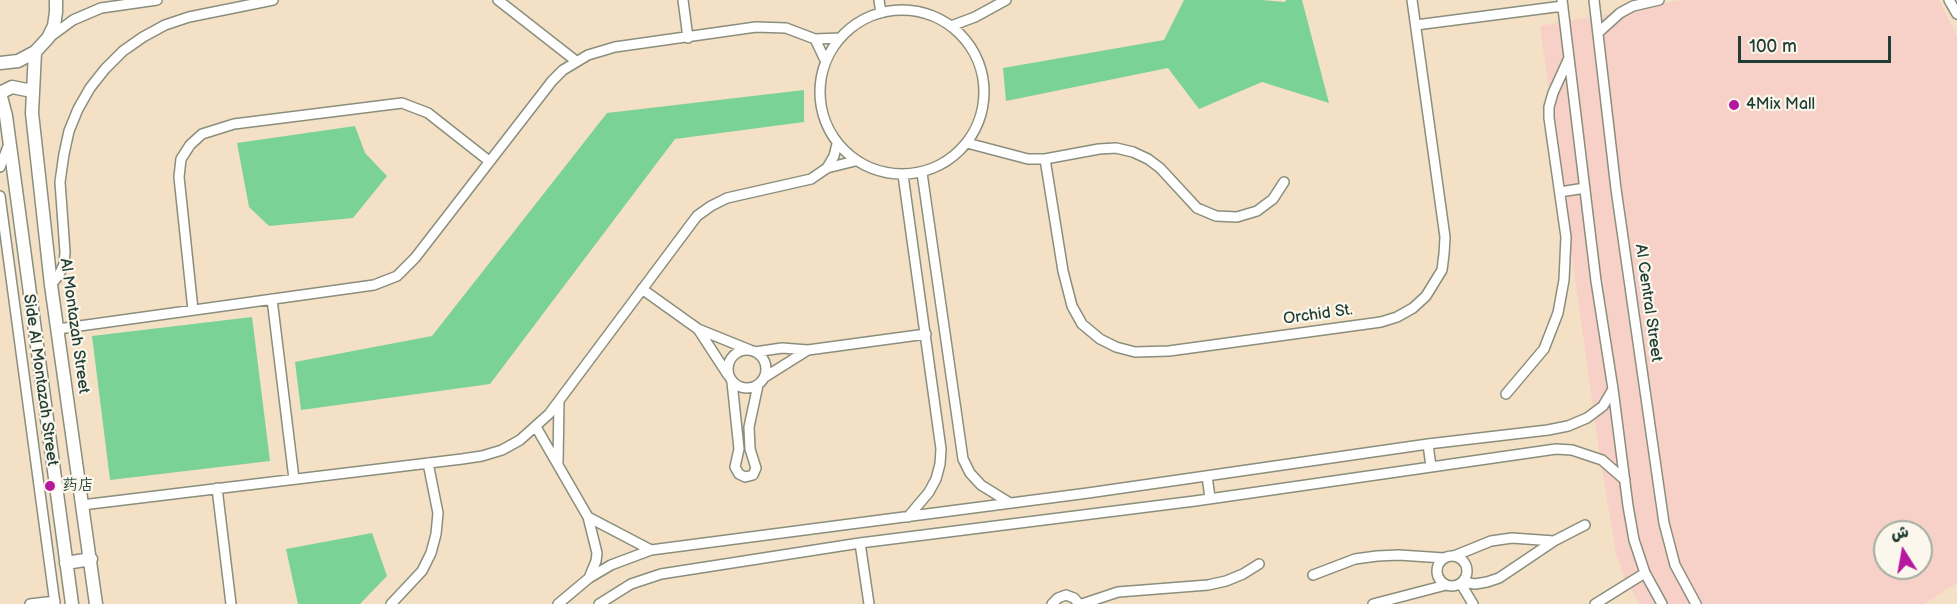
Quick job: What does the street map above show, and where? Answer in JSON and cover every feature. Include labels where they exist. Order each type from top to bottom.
[{"type":"street","points":[[48,38],[57,12],[56,0]]},
{"type":"street","points":[[0,63],[18,61],[35,52],[48,38],[73,20],[101,8],[157,0]]},
{"type":"street","points":[[28,288],[51,285],[64,264],[60,182],[64,154],[69,131],[78,109],[90,88],[105,69],[123,51],[165,25],[243,2],[273,0]]},
{"type":"street","points":[[498,0],[576,61]]},
{"type":"street","points":[[683,0],[688,38]]},
{"type":"street","points":[[879,0],[881,13]]},
{"type":"street","points":[[951,26],[975,17],[1006,0]]},
{"type":"street","name":"Orchid St.","points":[[1045,159],[1063,271],[1072,306],[1082,324],[1100,339],[1116,347],[1135,352],[1169,351],[1397,317],[1413,308],[1426,296],[1442,270],[1445,237],[1412,0]]},
{"type":"street","name":"Al Central Street","points":[[1594,0],[1616,189],[1664,523],[1675,565],[1696,604]]},
{"type":"street","points":[[1599,32],[1620,12],[1633,6],[1659,0]]},
{"type":"street","points":[[1949,0],[1957,14]]},
{"type":"street","points":[[1416,25],[1562,3],[1596,281],[1634,540],[1645,573],[1662,604]]},
{"type":"street","points":[[902,5],[936,17],[951,26],[964,38],[974,51],[984,82],[981,115],[967,143],[939,166],[903,175],[878,171],[855,161],[837,144],[828,131],[819,103],[820,81],[825,60],[840,38],[866,18],[902,5]]},
{"type":"street","points":[[964,38],[975,17]]},
{"type":"street","points":[[58,329],[374,285],[398,276],[411,263],[552,81],[576,61],[601,50],[771,26],[786,28],[815,39],[840,38]]},
{"type":"street","points":[[815,39],[825,60]]},
{"type":"street","name":"Al Montazah Street","points":[[35,52],[32,113],[51,285],[96,604]]},
{"type":"street","points":[[1506,394],[1544,349],[1558,313],[1564,280],[1566,237],[1549,107],[1568,60]]},
{"type":"street","points":[[32,91],[12,87],[0,93],[72,604]]},
{"type":"street","points":[[193,310],[179,177],[181,159],[190,145],[202,134],[234,124],[402,103],[428,113],[489,161]]},
{"type":"street","points":[[975,131],[995,149]]},
{"type":"street","points":[[967,143],[1028,159],[1045,159],[1099,149],[1116,148],[1133,152],[1160,168],[1197,208],[1216,216],[1237,217],[1257,211],[1273,199],[1284,182]]},
{"type":"street","points":[[0,167],[9,144]]},
{"type":"street","points":[[827,168],[834,156],[837,144]]},
{"type":"street","points":[[82,505],[482,456],[502,450],[520,440],[549,414],[698,216],[727,198],[811,179],[827,168],[855,161]]},
{"type":"street","points":[[922,172],[963,459],[970,473],[981,485],[1010,502]]},
{"type":"street","points":[[903,175],[941,449],[936,479],[929,492],[908,517]]},
{"type":"street","points":[[1560,192],[1585,188]]},
{"type":"street","name":"Side Al Montazah Street","points":[[0,196],[3,248],[55,602]]},
{"type":"street","points":[[642,289],[698,329],[753,351],[764,360],[765,377]]},
{"type":"street","points":[[272,299],[294,479]]},
{"type":"street","points":[[698,329],[731,379],[744,388],[758,385]]},
{"type":"street","points":[[808,350],[765,377],[758,385],[749,417],[750,449],[756,468],[753,475],[745,477],[739,474],[736,469],[739,449],[728,370],[732,357],[737,353],[782,348],[808,350],[926,333]]},
{"type":"street","points":[[558,604],[590,578],[611,565],[651,550],[1568,426],[1587,418],[1603,406],[1613,389]]},
{"type":"street","points":[[558,465],[559,400]]},
{"type":"street","points":[[536,426],[588,517],[597,553],[590,578]]},
{"type":"street","points":[[1428,444],[1431,467]]},
{"type":"street","points":[[739,449],[750,449]]},
{"type":"street","points":[[599,604],[631,584],[661,574],[860,543],[1210,498],[1556,449],[1572,450],[1602,460],[1625,480]]},
{"type":"street","points":[[392,604],[422,571],[431,553],[436,534],[438,513],[428,463]]},
{"type":"street","points":[[1207,476],[1210,498]]},
{"type":"street","points":[[218,488],[231,604]]},
{"type":"street","points":[[588,517],[651,550]]},
{"type":"street","points":[[1444,558],[1438,565],[1437,575],[1446,585],[1451,587],[1462,583],[1487,582],[1499,578],[1554,541],[1586,525]]},
{"type":"street","points":[[1313,575],[1355,560],[1377,556],[1444,558],[1491,540],[1512,537],[1554,541]]},
{"type":"street","points":[[860,543],[870,604]]},
{"type":"street","points":[[1454,556],[1462,560],[1467,568],[1462,583]]},
{"type":"street","points":[[66,563],[91,559]]},
{"type":"street","points":[[1052,604],[1058,598],[1066,595],[1074,598],[1080,604],[1118,592],[1226,581],[1259,564]]},
{"type":"street","points":[[1595,604],[1645,573]]},
{"type":"street","points":[[1462,583],[1473,604]]},
{"type":"street","points":[[1373,604],[1446,585]]},
{"type":"street","points":[[30,604],[55,602]]},
{"type":"shaded area","points":[[1683,0],[1939,0],[1957,36],[1957,583],[1924,604],[1640,604],[1625,580],[1616,553],[1599,450],[1540,26]]},
{"type":"green space","points":[[1184,0],[1285,2],[1286,0],[1302,0],[1329,103],[1262,82],[1199,109],[1168,68],[1006,101],[1003,68],[1164,40]]},
{"type":"green space","points":[[804,90],[804,122],[675,139],[490,384],[301,410],[295,362],[432,336],[607,113]]},
{"type":"green space","points":[[355,126],[365,153],[387,176],[353,218],[269,226],[249,207],[237,143]]},
{"type":"green space","points":[[252,317],[270,461],[110,480],[92,336]]},
{"type":"green space","points":[[372,533],[387,576],[360,604],[298,604],[286,549]]},
{"type":"place","name":"4Mix Mall","points":[[1734,105]]},
{"type":"place","name":"药店","points":[[50,486]]}]
